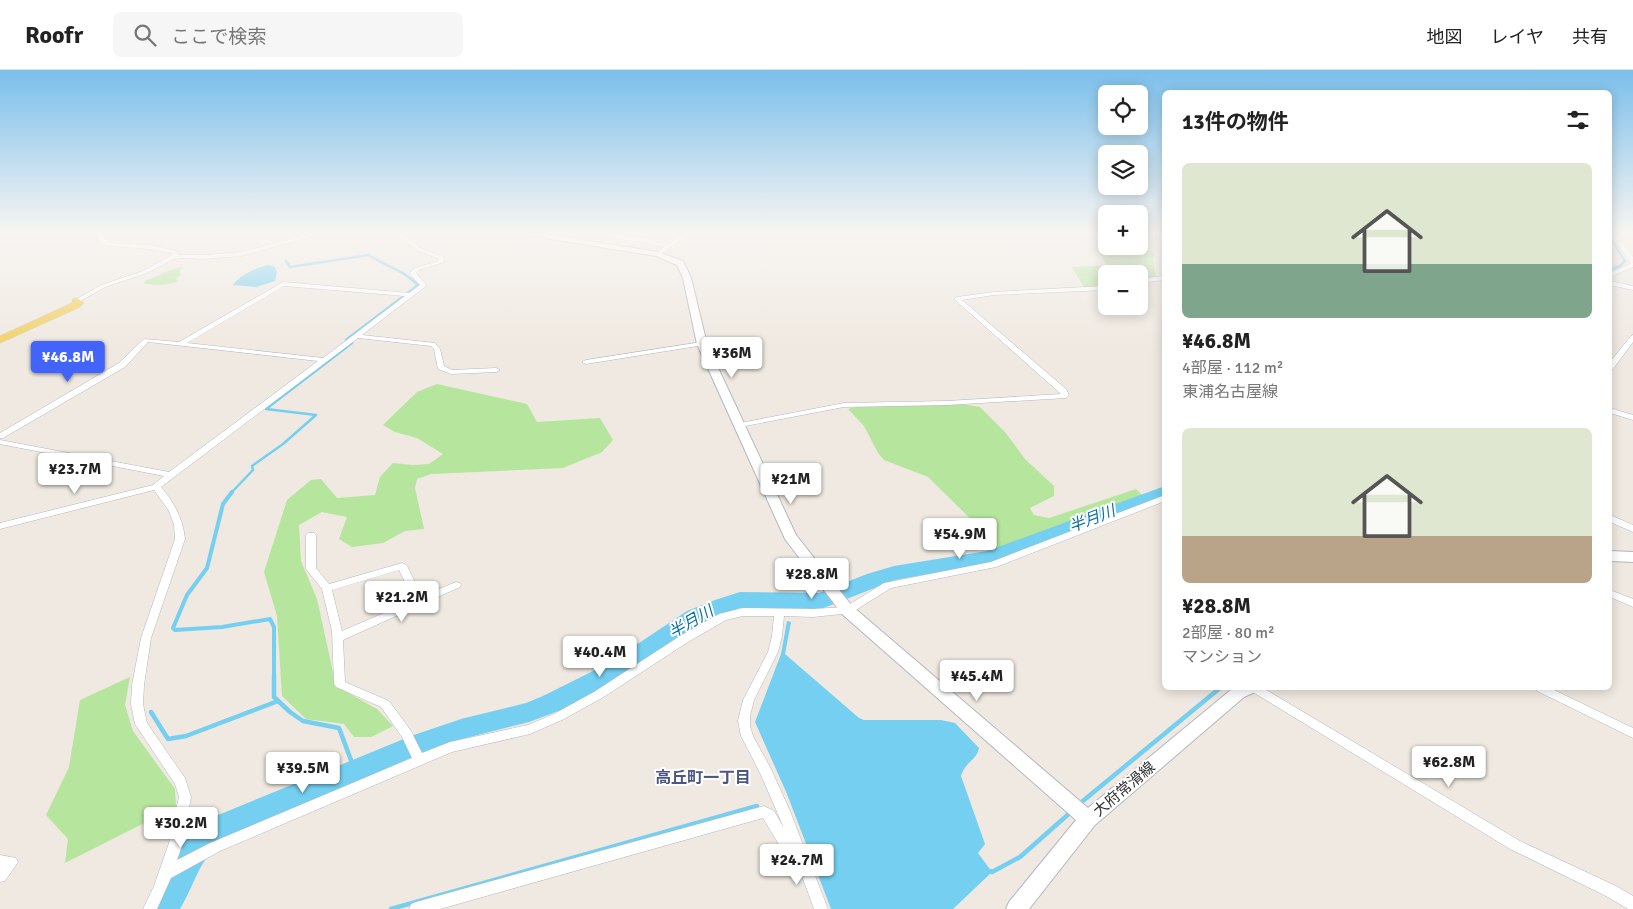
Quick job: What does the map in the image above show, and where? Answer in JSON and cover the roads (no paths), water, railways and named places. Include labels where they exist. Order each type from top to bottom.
[{"type":"main road","points":[[0,334],[69,302],[79,302],[0,340]]},
{"type":"street","points":[[77,301],[103,286],[145,272]]},
{"type":"street","points":[[0,526],[156,487],[424,285],[412,272]]},
{"type":"street","points":[[684,272],[702,344],[790,536],[844,606],[1088,819]]},
{"type":"street","points":[[1148,280],[1162,278]]},
{"type":"street","points":[[1612,283],[1633,288]]},
{"type":"street","points":[[180,344],[283,284],[411,295]]},
{"type":"street","points":[[740,425],[844,405],[947,403],[1063,396],[1065,395],[1063,391],[957,299],[1005,293],[1066,292],[1098,289]]},
{"type":"street","points":[[357,336],[432,344],[437,349],[441,367],[451,372],[496,370]]},
{"type":"street","points":[[1612,364],[1633,337]]},
{"type":"street","points":[[0,436],[122,365],[146,340],[324,360]]},
{"type":"street","points":[[586,362],[702,344]]},
{"type":"street","points":[[1612,411],[1633,418]]},
{"type":"street","points":[[0,442],[171,475]]},
{"type":"street","points":[[150,909],[171,870],[185,797],[181,782],[141,724],[137,704],[146,638],[180,539],[178,523],[173,510],[156,487]]},
{"type":"street","points":[[171,870],[199,854],[417,755],[530,729],[558,717],[598,695],[723,616],[743,612],[779,613],[844,606],[888,585],[993,565],[1162,499]]},
{"type":"street","points":[[1612,519],[1633,529]]},
{"type":"street","points":[[311,535],[311,569],[327,588],[337,638],[340,684],[385,704],[407,734],[417,755]]},
{"type":"street","points":[[1612,556],[1633,557]]},
{"type":"street","points":[[327,588],[402,566],[420,601]]},
{"type":"street","points":[[337,638],[456,586]]},
{"type":"street","points":[[1612,594],[1633,603]]},
{"type":"street","points":[[779,613],[776,643],[771,659],[755,686],[744,715],[743,726],[771,782],[821,909]]},
{"type":"street","name":"大府常滑線","points":[[1016,909],[1088,819],[1238,694],[1245,690]]},
{"type":"street","points":[[1258,690],[1515,845],[1611,891],[1633,904]]},
{"type":"street","points":[[1545,690],[1633,733]]},
{"type":"street","points":[[416,909],[764,812],[769,815],[789,849],[800,852]]},
{"type":"street","points":[[0,861],[11,862],[0,876]]},
{"type":"water","points":[[249,272],[277,272],[275,281],[256,287],[233,285]]},
{"type":"water","points":[[787,621],[791,622],[785,654],[859,718],[864,720],[941,720],[955,723],[979,748],[976,755],[965,767],[961,776],[985,844],[978,853],[992,872],[953,909],[831,909],[787,794],[755,722],[781,654]]},
{"type":"waterway","points":[[231,493],[253,470],[252,466],[283,444],[316,415],[266,409],[352,343],[346,340],[418,285],[401,272]]},
{"type":"waterway","points":[[232,492],[223,504],[207,568],[187,595],[173,628],[175,630],[222,627],[270,619],[274,627],[274,697],[303,721],[339,728],[355,771]]},
{"type":"waterway","name":"半月川","points":[[163,909],[198,845],[207,836],[221,827],[420,743],[461,729],[529,712],[552,703],[617,669],[695,617],[723,605],[740,600],[821,601],[874,579],[894,573],[990,557],[1162,493]]},
{"type":"waterway","points":[[1078,805],[1218,690]]},
{"type":"waterway","points":[[151,712],[168,739],[186,736],[278,701]]},
{"type":"waterway","points":[[391,909],[757,806]]},
{"type":"waterway","points":[[990,871],[992,872],[1020,857],[1072,811]]},
{"type":"district","name":"高丘町一丁目","points":[[703,778]]}]
